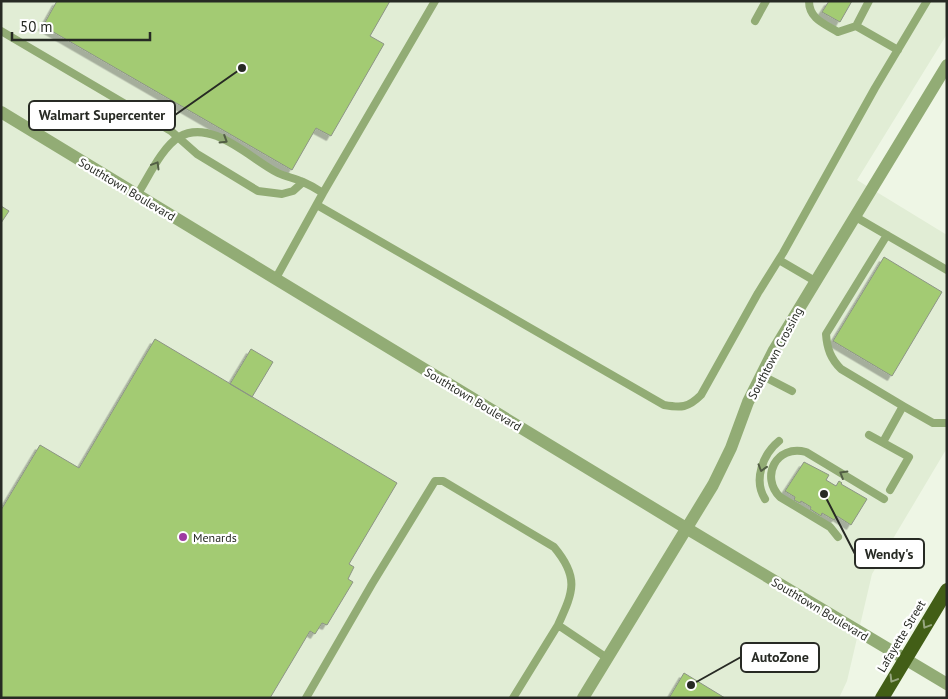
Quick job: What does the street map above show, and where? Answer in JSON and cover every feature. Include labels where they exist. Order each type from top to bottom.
[{"type":"highway","name":"Lafayette Street","points":[[882,698],[947,590]]},
{"type":"street","name":"Southtown Crossing","points":[[583,698],[713,485],[731,448],[748,402],[774,350],[947,65]]},
{"type":"street","name":"Southtown Boulevard","points":[[1,112],[686,528],[947,684]]},
{"type":"lane","points":[[276,278],[323,193],[435,1]]},
{"type":"lane","points":[[755,21],[766,1]]},
{"type":"lane","points":[[809,1],[809,6],[815,19],[838,32],[856,26],[869,1]]},
{"type":"lane","points":[[318,205],[664,405],[678,408],[692,404],[701,395],[927,1]]},
{"type":"lane","points":[[856,26],[898,50]]},
{"type":"lane","points":[[1,31],[171,131],[196,154],[258,190],[282,194],[293,191],[303,182]]},
{"type":"lane","points":[[138,195],[170,144],[188,132],[200,131],[215,134],[279,174],[303,182],[323,193]]},
{"type":"lane","points":[[854,216],[947,270]]},
{"type":"lane","points":[[887,235],[826,334],[827,344],[833,361],[841,369],[934,423],[947,423]]},
{"type":"lane","points":[[779,260],[815,281]]},
{"type":"lane","points":[[761,375],[792,392]]},
{"type":"lane","points":[[883,442],[903,406]]},
{"type":"lane","points":[[869,434],[910,457],[890,490]]},
{"type":"lane","points":[[765,499],[759,486],[762,466],[770,450],[779,441]]},
{"type":"lane","points":[[838,537],[830,527],[780,497],[774,491],[771,482],[772,473],[782,454],[795,450],[806,452],[884,499]]},
{"type":"lane","points":[[306,698],[372,584],[435,481],[443,481],[554,547],[566,562],[571,579],[570,598],[558,625],[513,698]]},
{"type":"lane","points":[[558,625],[607,658]]},
{"type":"shaded area","points":[[1,1],[947,1],[947,34],[857,180],[947,235],[947,448],[872,574],[847,681],[839,698],[1,698]]},
{"type":"building","points":[[57,1],[390,1],[370,36],[384,44],[331,136],[316,128],[292,170],[43,26]]},
{"type":"building","points":[[829,1],[852,1],[840,22],[822,12]]},
{"type":"building","points":[[1,206],[9,211],[1,223]]},
{"type":"building","points":[[884,257],[942,292],[892,376],[833,341]]},
{"type":"building","name":"Menards","points":[[155,339],[397,483],[349,564],[354,567],[348,579],[353,582],[327,625],[322,623],[315,634],[310,631],[270,698],[1,698],[1,510],[40,445],[79,468]]},
{"type":"building","points":[[251,349],[273,362],[252,397],[230,384]]},
{"type":"building","points":[[804,462],[829,475],[826,480],[836,486],[839,481],[867,499],[851,525],[837,516],[834,520],[822,513],[821,516],[801,501],[800,503],[794,500],[795,497],[785,491]]},
{"type":"building","points":[[684,673],[725,698],[669,698]]},
{"type":"place","name":"Walmart Supercenter","points":[[242,68]]},
{"type":"place","name":"Wendy's","points":[[824,494]]},
{"type":"place","name":"Menards","points":[[183,537]]},
{"type":"place","name":"AutoZone","points":[[691,685]]}]
